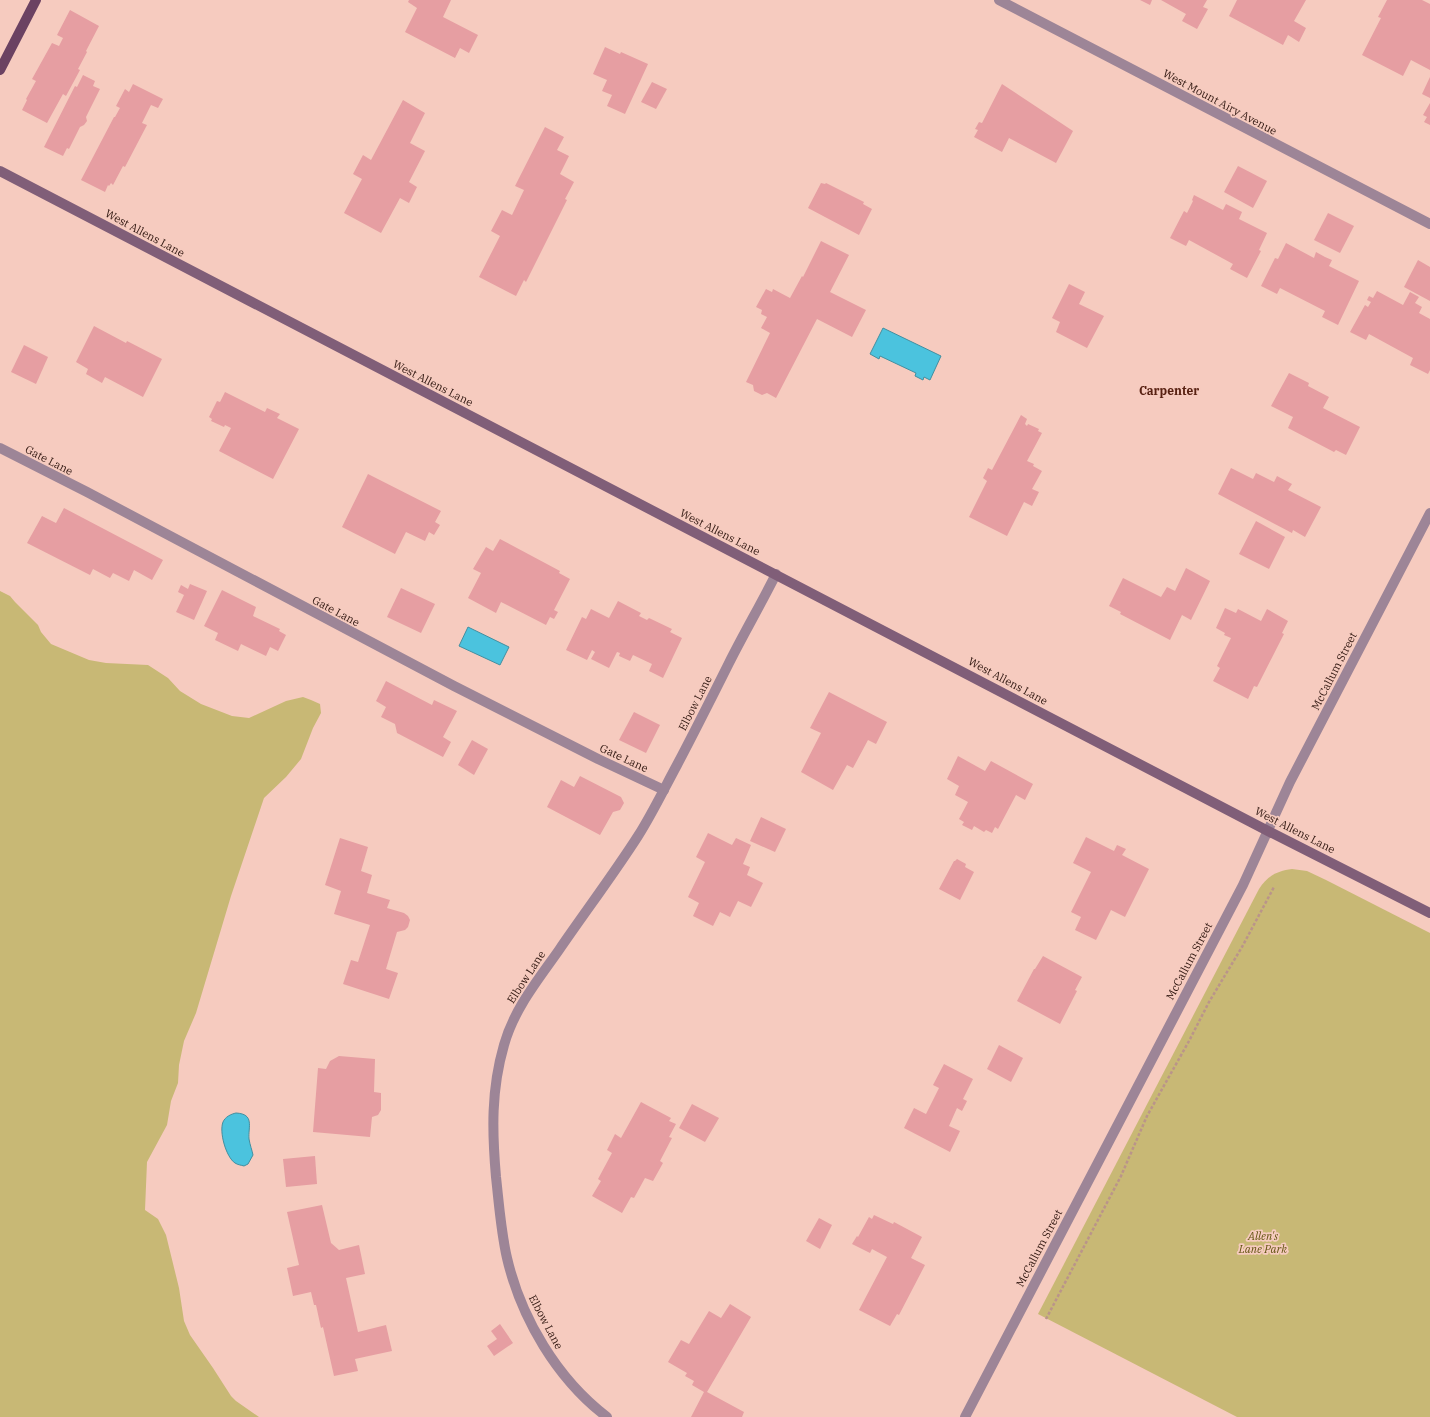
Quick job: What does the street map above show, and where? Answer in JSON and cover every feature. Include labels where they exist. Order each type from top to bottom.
[{"type":"main road","points":[[0,70],[36,0]]},
{"type":"street","name":"West Mount Airy Avenue","points":[[999,0],[1430,224]]},
{"type":"street","name":"West Allens Lane","points":[[0,171],[1430,913]]},
{"type":"street","name":"Gate Lane","points":[[0,448],[87,492],[447,683],[598,759],[664,790]]},
{"type":"street","name":"McCallum Street","points":[[965,1417],[1243,885],[1294,775],[1430,513]]},
{"type":"street","name":"Elbow Lane","points":[[607,1417],[596,1409],[575,1388],[554,1362],[525,1311],[516,1289],[507,1258],[500,1218],[494,1146],[494,1096],[498,1070],[504,1043],[516,1015],[530,990],[640,834],[776,574]]},
{"type":"path","points":[[1046,1319],[1121,1176],[1146,1116],[1274,888]]},
{"type":"green space","points":[[0,591],[10,596],[38,625],[41,632],[51,644],[89,660],[106,663],[148,665],[168,678],[180,691],[201,704],[232,716],[249,718],[286,701],[303,697],[320,704],[321,713],[313,728],[301,759],[286,777],[264,798],[231,896],[196,1013],[184,1041],[179,1065],[178,1083],[171,1101],[167,1125],[147,1162],[145,1210],[158,1219],[166,1235],[179,1288],[184,1321],[190,1335],[231,1396],[259,1417],[0,1417]]},
{"type":"green space","name":"Allen's Lane Park","points":[[1292,869],[1307,871],[1430,933],[1430,1417],[1237,1417],[1038,1314],[1259,889],[1269,877],[1282,871]]},
{"type":"water","points":[[883,328],[941,356],[930,380],[924,377],[923,380],[915,376],[916,373],[880,356],[879,359],[870,354]]},
{"type":"water","points":[[468,627],[509,647],[500,665],[459,646]]},
{"type":"water","points":[[236,1113],[246,1116],[249,1122],[249,1139],[253,1155],[248,1164],[244,1166],[236,1164],[232,1160],[226,1150],[222,1132],[224,1120],[228,1116]]},
{"type":"building","points":[[409,0],[451,0],[443,17],[478,35],[469,53],[460,48],[455,58],[405,32],[417,8],[408,2]]},
{"type":"building","points":[[1140,0],[1152,0],[1150,5]]},
{"type":"building","points":[[1161,0],[1207,0],[1203,7],[1208,9],[1197,29],[1182,21],[1186,14]]},
{"type":"building","points":[[1237,0],[1306,0],[1294,21],[1306,28],[1299,42],[1288,35],[1283,45],[1229,16]]},
{"type":"building","points":[[1387,0],[1422,0],[1430,4],[1430,70],[1411,60],[1403,76],[1362,55],[1381,18],[1378,17]]},
{"type":"building","points":[[70,10],[99,26],[78,69],[80,70],[66,96],[63,94],[47,123],[22,110],[36,81],[32,79],[52,43],[59,46],[63,38],[57,35]]},
{"type":"building","points":[[605,47],[620,54],[621,52],[648,64],[625,114],[607,106],[612,95],[602,91],[607,80],[593,74]]},
{"type":"building","points":[[83,75],[95,81],[93,86],[100,89],[86,117],[87,121],[80,127],[69,149],[67,148],[63,156],[44,147],[75,86],[77,87]]},
{"type":"building","points":[[1430,77],[1430,98],[1422,94]]},
{"type":"building","points":[[652,82],[667,89],[656,109],[641,102]]},
{"type":"building","points":[[133,84],[163,99],[158,108],[151,105],[142,123],[147,125],[125,167],[123,166],[113,185],[111,183],[109,186],[108,185],[105,192],[81,180],[120,108],[116,106],[125,89],[129,92]]},
{"type":"building","points":[[1002,84],[1073,131],[1056,163],[1009,138],[1002,152],[974,137],[978,130],[975,129],[979,122],[982,123]]},
{"type":"building","points":[[403,100],[425,113],[410,143],[425,151],[409,182],[417,187],[409,203],[400,198],[381,233],[344,213],[362,179],[353,174],[363,155],[371,160]]},
{"type":"building","points":[[1430,103],[1430,125],[1424,122],[1427,117],[1423,115]]},
{"type":"building","points":[[545,127],[564,137],[557,150],[569,156],[560,174],[574,182],[565,199],[567,200],[526,282],[524,280],[516,296],[479,277],[500,236],[491,231],[502,210],[512,215],[524,190],[515,186]]},
{"type":"building","points":[[1238,166],[1267,181],[1253,208],[1224,192]]},
{"type":"building","points":[[821,183],[826,183],[864,202],[863,204],[872,209],[859,235],[808,208]]},
{"type":"building","points":[[1194,195],[1223,210],[1226,204],[1242,212],[1239,219],[1267,233],[1259,250],[1261,251],[1247,278],[1230,269],[1233,264],[1189,240],[1186,246],[1170,238],[1184,211],[1187,213],[1193,201]]},
{"type":"building","points":[[1328,213],[1354,226],[1340,253],[1314,240]]},
{"type":"building","points":[[821,241],[849,255],[830,292],[866,310],[852,337],[817,319],[776,398],[767,393],[762,395],[754,391],[753,385],[746,382],[770,333],[761,328],[767,317],[761,314],[762,310],[756,307],[766,289],[772,292],[773,289],[790,298],[802,276],[803,277]]},
{"type":"building","points":[[1286,243],[1314,258],[1316,252],[1332,260],[1329,266],[1359,281],[1338,325],[1322,317],[1325,311],[1280,288],[1277,294],[1261,286],[1275,258],[1278,259]]},
{"type":"building","points":[[1418,260],[1430,267],[1430,301],[1404,287]]},
{"type":"building","points":[[1069,284],[1085,292],[1079,304],[1104,316],[1087,348],[1056,332],[1060,322],[1052,318]]},
{"type":"building","points":[[1377,291],[1403,305],[1410,292],[1419,297],[1415,303],[1422,307],[1419,313],[1430,319],[1430,370],[1428,374],[1410,365],[1413,358],[1369,334],[1366,340],[1350,332],[1365,305],[1368,307],[1371,302],[1367,300],[1369,296],[1373,298]]},
{"type":"building","points":[[94,326],[126,343],[127,341],[162,359],[143,397],[105,377],[102,383],[86,374],[88,369],[76,362]]},
{"type":"building","points":[[24,345],[48,357],[36,384],[11,372]]},
{"type":"building","points":[[1289,373],[1309,383],[1308,386],[1329,397],[1323,408],[1360,427],[1346,455],[1336,450],[1334,452],[1288,428],[1293,417],[1271,406]]},
{"type":"building","points":[[225,392],[265,412],[267,408],[280,414],[277,418],[299,429],[273,479],[219,451],[231,428],[225,425],[224,427],[211,421],[212,419],[209,417],[217,401],[220,402]]},
{"type":"building","points":[[1021,415],[1027,419],[1025,424],[1027,426],[1028,424],[1039,429],[1038,431],[1042,433],[1027,461],[1034,464],[1033,466],[1042,471],[1032,489],[1039,492],[1032,506],[1024,502],[1007,536],[969,517],[987,481],[983,478],[988,468],[992,470]]},
{"type":"building","points":[[1231,468],[1253,479],[1256,473],[1274,482],[1277,476],[1292,484],[1288,490],[1321,507],[1305,537],[1293,530],[1292,533],[1218,494]]},
{"type":"building","points":[[368,474],[441,511],[435,522],[440,525],[434,535],[429,532],[425,541],[406,532],[395,554],[342,527]]},
{"type":"building","points":[[64,508],[163,560],[152,580],[134,570],[129,581],[113,573],[110,578],[93,569],[90,575],[27,543],[42,516],[56,523]]},
{"type":"building","points":[[1256,521],[1285,537],[1269,569],[1239,554]]},
{"type":"building","points":[[500,539],[560,571],[559,573],[570,579],[554,610],[558,612],[554,619],[550,617],[546,625],[501,602],[496,613],[468,598],[481,573],[473,569],[486,547],[493,551]]},
{"type":"building","points":[[1186,568],[1210,581],[1191,620],[1182,615],[1170,640],[1120,614],[1121,612],[1109,606],[1123,578],[1161,597],[1167,587],[1175,591]]},
{"type":"building","points":[[190,584],[207,591],[194,620],[176,612],[184,595],[178,592],[181,585],[188,589]]},
{"type":"building","points":[[401,588],[435,604],[421,633],[387,617]]},
{"type":"building","points":[[222,590],[256,607],[253,616],[280,629],[279,631],[286,635],[278,651],[270,647],[266,656],[241,644],[238,651],[215,640],[218,633],[204,626]]},
{"type":"building","points":[[618,601],[641,613],[639,616],[647,620],[649,618],[672,629],[670,632],[682,638],[663,678],[649,671],[652,664],[633,655],[630,661],[619,656],[620,653],[617,652],[609,668],[591,659],[595,652],[592,650],[587,660],[566,650],[582,617],[586,619],[591,609],[609,618]]},
{"type":"building","points":[[1225,608],[1236,613],[1238,609],[1261,621],[1267,609],[1288,621],[1282,633],[1284,634],[1257,687],[1254,686],[1248,699],[1213,681],[1220,668],[1217,666],[1231,638],[1224,635],[1225,633],[1216,628]]},
{"type":"building","points":[[386,681],[432,705],[434,700],[457,711],[443,737],[451,742],[443,757],[397,733],[395,724],[381,717],[386,707],[376,701]]},
{"type":"building","points":[[829,692],[887,722],[876,744],[868,740],[853,768],[847,765],[833,790],[801,772],[821,733],[810,728]]},
{"type":"building","points":[[634,712],[660,725],[646,753],[619,740]]},
{"type":"building","points":[[472,740],[488,749],[474,775],[458,765]]},
{"type":"building","points":[[958,756],[985,771],[991,761],[1033,784],[1025,800],[1016,795],[998,829],[995,827],[992,833],[986,830],[984,832],[974,826],[972,830],[962,825],[964,822],[959,819],[968,802],[955,795],[959,786],[947,779]]},
{"type":"building","points":[[580,776],[621,797],[624,803],[620,810],[613,812],[600,835],[547,807],[561,780],[574,787]]},
{"type":"building","points":[[761,817],[786,829],[775,852],[750,841]]},
{"type":"building","points":[[708,833],[732,845],[736,838],[751,845],[743,864],[750,867],[747,875],[763,883],[751,907],[738,901],[730,917],[720,912],[713,926],[693,916],[699,903],[688,897],[705,862],[696,857]]},
{"type":"building","points":[[1086,837],[1114,851],[1117,845],[1126,849],[1122,855],[1149,869],[1125,917],[1111,910],[1096,940],[1075,930],[1081,917],[1071,912],[1091,872],[1073,863]]},
{"type":"building","points":[[340,838],[368,847],[361,871],[372,875],[367,893],[390,900],[387,908],[404,913],[410,920],[408,927],[405,930],[397,932],[386,969],[398,973],[389,999],[343,984],[351,960],[358,962],[370,925],[334,914],[341,891],[325,885]]},
{"type":"building","points":[[957,859],[966,864],[965,867],[974,872],[960,900],[939,889],[954,861]]},
{"type":"building","points":[[1043,956],[1082,977],[1075,990],[1077,991],[1060,1024],[1017,1001],[1034,969]]},
{"type":"building","points":[[999,1045],[1023,1058],[1011,1082],[987,1069]]},
{"type":"building","points":[[339,1056],[375,1059],[374,1092],[381,1093],[381,1110],[378,1115],[372,1117],[370,1137],[313,1132],[318,1068],[326,1069],[330,1061]]},
{"type":"building","points":[[944,1064],[973,1079],[963,1099],[967,1101],[962,1111],[957,1108],[949,1126],[960,1131],[950,1152],[904,1128],[914,1108],[926,1114],[939,1088],[933,1085]]},
{"type":"building","points":[[641,1102],[671,1118],[669,1121],[676,1124],[669,1137],[672,1138],[660,1161],[663,1163],[653,1181],[645,1178],[634,1198],[631,1197],[622,1213],[592,1196],[601,1181],[598,1179],[612,1153],[607,1150],[615,1134],[621,1138]]},
{"type":"building","points":[[692,1104],[719,1118],[705,1142],[679,1128]]},
{"type":"building","points":[[315,1156],[317,1184],[286,1187],[283,1159]]},
{"type":"building","points":[[322,1205],[331,1243],[339,1250],[359,1245],[365,1274],[346,1278],[358,1332],[386,1325],[392,1351],[355,1359],[358,1371],[334,1376],[323,1327],[321,1328],[316,1305],[314,1305],[311,1292],[293,1296],[287,1268],[299,1265],[287,1212]]},
{"type":"building","points":[[874,1215],[893,1224],[894,1222],[922,1237],[911,1258],[925,1265],[899,1315],[897,1314],[890,1326],[859,1310],[887,1257],[872,1249],[870,1253],[852,1244],[857,1236],[858,1237],[869,1217],[872,1219]]},
{"type":"building","points":[[819,1218],[832,1225],[820,1249],[806,1241]]},
{"type":"building","points":[[730,1304],[751,1317],[707,1392],[744,1412],[742,1417],[691,1417],[704,1392],[692,1385],[694,1381],[685,1376],[687,1373],[668,1362],[681,1340],[689,1344],[709,1311],[721,1318]]},
{"type":"building","points":[[500,1324],[513,1343],[494,1356],[487,1346],[497,1339],[491,1331]]},
{"type":"district","name":"Carpenter","points":[[1169,390]]}]
